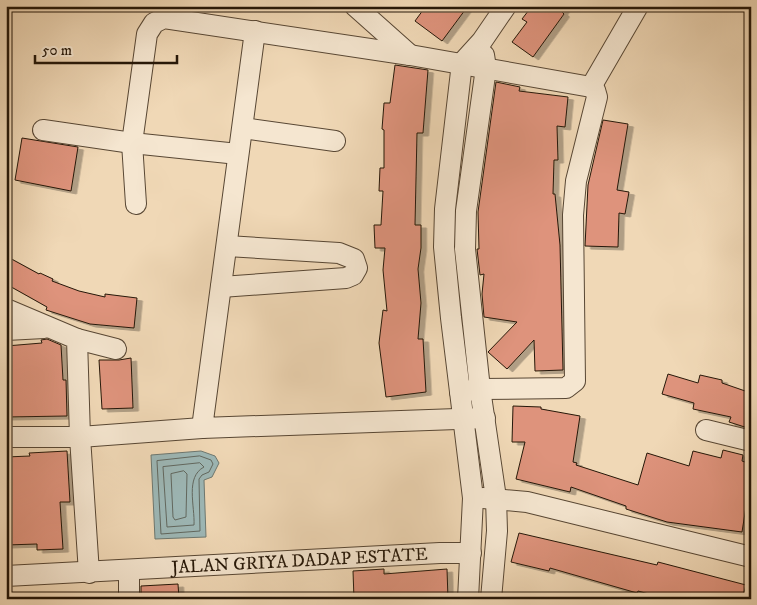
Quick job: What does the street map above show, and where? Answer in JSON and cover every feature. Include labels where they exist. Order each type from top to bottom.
[{"type":"street","points":[[468,599],[473,498],[444,246],[445,209],[462,64],[482,41],[506,6]]},
{"type":"street","points":[[591,87],[638,6]]},
{"type":"street","points":[[362,9],[410,55]]},
{"type":"street","points":[[136,204],[132,143],[147,34],[154,23],[164,18],[410,55],[591,87],[595,90],[597,97],[576,181],[573,215],[575,381],[566,388],[480,389],[460,392]]},
{"type":"street","points":[[202,428],[255,31]]},
{"type":"street","points":[[482,41],[486,68],[466,211],[465,249],[480,389],[496,498],[497,531],[491,599]]},
{"type":"street","points":[[243,128],[335,141]]},
{"type":"street","points":[[43,130],[132,143],[238,154]]},
{"type":"street","points":[[221,287],[346,278],[354,275],[357,268],[354,259],[339,253],[227,246]]},
{"type":"street","points":[[6,309],[47,328],[77,339],[116,349]]},
{"type":"street","points":[[6,330],[47,328]]},
{"type":"street","points":[[77,339],[80,437],[89,573]]},
{"type":"street","points":[[6,437],[80,437],[202,428],[485,418]]},
{"type":"street","points":[[706,430],[751,441]]},
{"type":"street","points":[[473,498],[496,498],[527,502],[751,557]]},
{"type":"street","name":"JALAN GRIYA DADAP ESTATE","points":[[6,576],[440,553],[471,553]]},
{"type":"street","points":[[128,599],[129,570]]},
{"type":"water","points":[[201,451],[215,456],[219,463],[212,477],[204,480],[206,537],[155,539],[151,455]]},
{"type":"building","points":[[426,6],[468,6],[442,41],[415,21]]},
{"type":"building","points":[[532,6],[566,6],[562,12],[564,14],[533,57],[512,42],[527,22],[522,19]]},
{"type":"building","points":[[395,65],[428,70],[423,133],[417,133],[415,225],[421,225],[421,248],[418,269],[421,303],[418,339],[423,339],[426,392],[386,397],[379,343],[383,310],[387,311],[383,270],[385,248],[375,248],[374,225],[381,225],[383,191],[379,191],[380,168],[384,168],[384,130],[382,129],[384,103],[390,103]]},
{"type":"building","points":[[496,82],[520,87],[519,91],[568,97],[565,127],[557,126],[558,160],[554,160],[553,194],[555,194],[560,245],[563,370],[535,371],[534,340],[507,369],[488,352],[517,322],[484,317],[482,294],[484,274],[480,275],[477,249],[479,249],[478,212]]},
{"type":"building","points":[[603,120],[628,124],[617,190],[629,192],[625,214],[619,213],[618,247],[585,246],[588,185]]},
{"type":"building","points":[[22,138],[78,147],[71,191],[15,180]]},
{"type":"building","points":[[6,256],[39,274],[53,279],[52,281],[79,291],[105,297],[105,294],[137,298],[134,328],[90,324],[46,310],[47,307],[6,284]]},
{"type":"building","points":[[47,339],[61,345],[63,380],[66,380],[67,416],[6,417],[6,346],[42,343],[41,340]]},
{"type":"building","points":[[131,358],[133,408],[102,409],[99,360]]},
{"type":"building","points":[[668,374],[698,383],[700,375],[722,380],[722,383],[751,393],[751,429],[729,422],[731,417],[693,409],[694,403],[662,394]]},
{"type":"building","points":[[513,406],[541,407],[541,409],[580,416],[573,462],[577,463],[576,465],[638,485],[647,453],[689,466],[693,451],[721,458],[723,450],[743,455],[742,461],[751,464],[751,495],[748,494],[742,532],[667,522],[626,509],[626,506],[571,487],[570,492],[516,479],[525,442],[512,442]]},
{"type":"building","points":[[67,451],[70,502],[60,502],[63,549],[37,550],[37,544],[6,545],[6,457],[30,456],[29,453]]},
{"type":"building","points":[[519,533],[657,565],[658,562],[746,585],[742,599],[667,599],[638,591],[637,593],[550,568],[549,571],[511,562]]},
{"type":"building","points":[[384,569],[384,574],[447,569],[448,599],[354,599],[353,571]]},
{"type":"building","points":[[178,584],[179,599],[141,599],[141,586]]}]
